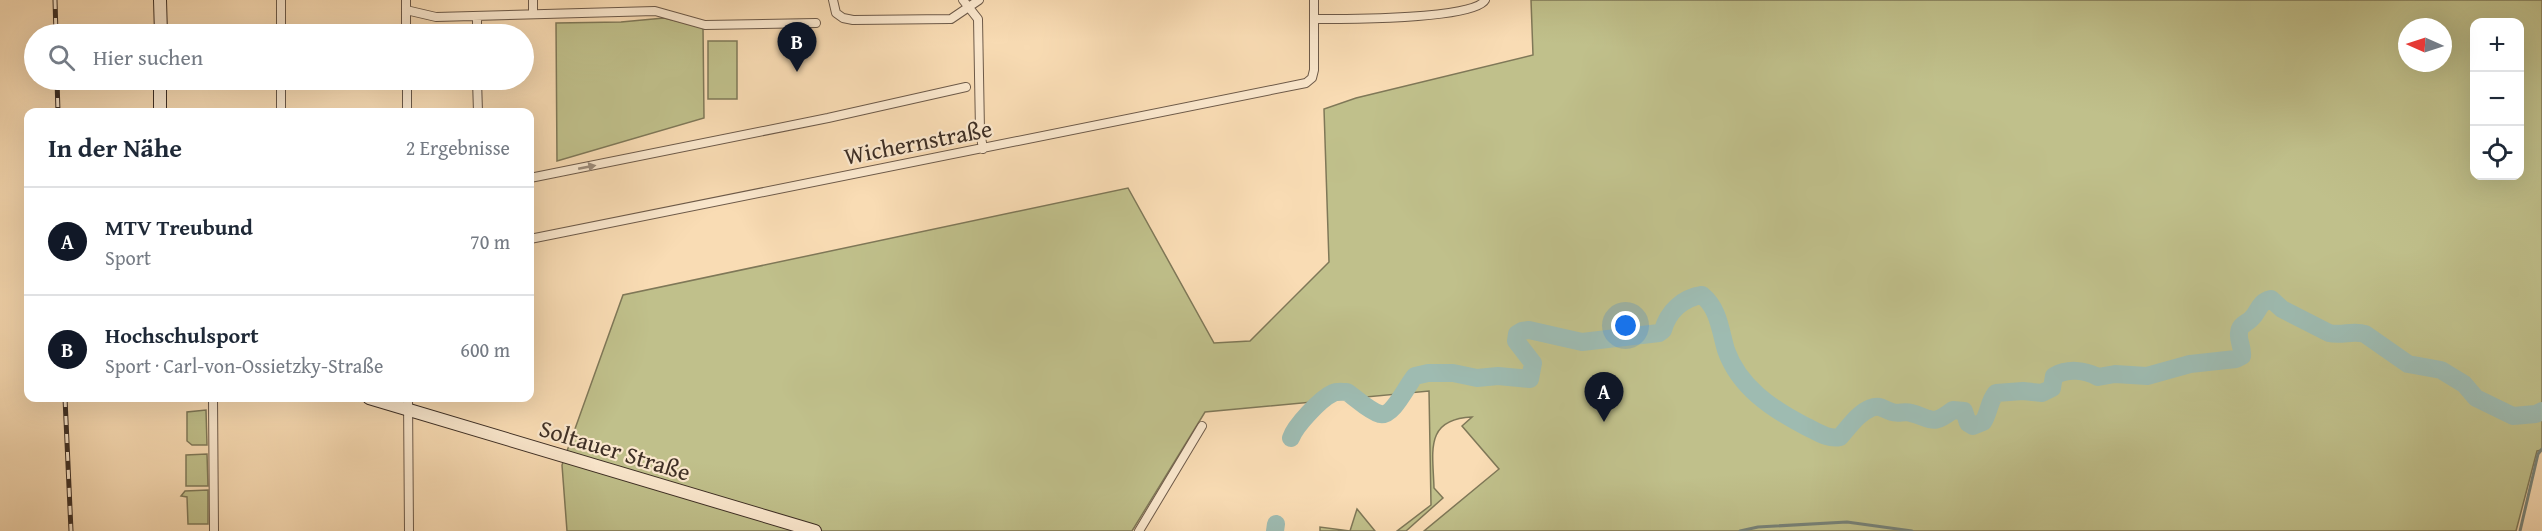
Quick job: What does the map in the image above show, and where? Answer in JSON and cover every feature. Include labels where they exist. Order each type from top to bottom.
[{"type":"street","points":[[160,0],[160,24]]},
{"type":"street","points":[[281,0],[281,24]]},
{"type":"street","points":[[532,0],[532,13]]},
{"type":"street","points":[[833,0],[836,14],[853,20],[951,19],[965,4],[979,0]]},
{"type":"street","points":[[1314,0],[1314,19],[1427,15],[1477,8],[1485,0]]},
{"type":"street","points":[[965,4],[978,19],[980,130],[983,149]]},
{"type":"street","points":[[406,24],[406,5],[436,17],[655,11],[705,25],[816,23]]},
{"type":"street","points":[[477,16],[477,24]]},
{"type":"street","name":"Wichernstraße","points":[[534,237],[1306,83],[1312,78],[1314,70],[1314,19]]},
{"type":"street","points":[[534,177],[966,87]]},
{"type":"street","points":[[160,90],[160,108]]},
{"type":"street","points":[[281,90],[281,108]]},
{"type":"street","points":[[407,90],[407,108]]},
{"type":"street","points":[[477,90],[478,108]]},
{"type":"street","points":[[213,402],[214,531]]},
{"type":"street","points":[[408,403],[409,531]]},
{"type":"street","name":"Soltauer Straße","points":[[408,403],[815,531]]},
{"type":"street","points":[[1139,531],[1202,426]]},
{"type":"green space","points":[[1531,0],[2542,0],[2542,450],[2537,451],[2516,531],[1424,531],[1499,469],[1462,426],[1472,417],[1457,419],[1446,424],[1439,431],[1435,440],[1434,488],[1443,498],[1406,531],[1397,531],[1431,505],[1429,391],[1205,412],[1132,531],[567,531],[562,465],[623,295],[1128,188],[1214,343],[1250,341],[1329,262],[1324,109],[1356,98],[1533,55]]},
{"type":"green space","points":[[664,18],[703,27],[704,118],[557,161],[556,23],[621,22]]},
{"type":"green space","points":[[708,41],[737,41],[737,99],[708,99]]},
{"type":"green space","points":[[206,410],[207,445],[192,445],[187,441],[187,412]]},
{"type":"green space","points":[[207,454],[208,486],[186,486],[186,455]]},
{"type":"green space","points":[[208,490],[208,524],[188,524],[187,497],[181,496],[185,491]]},
{"type":"green space","points":[[1357,509],[1375,531],[1350,531]]},
{"type":"green space","points":[[1320,527],[1350,531],[1320,531]]},
{"type":"waterway","points":[[1291,438],[1309,413],[1335,392],[1347,392],[1367,407],[1380,414],[1385,414],[1395,406],[1415,376],[1428,373],[1453,373],[1477,378],[1498,376],[1530,379],[1533,363],[1516,341],[1517,334],[1522,331],[1529,330],[1582,342],[1659,333],[1677,307],[1688,299],[1702,295],[1715,313],[1732,363],[1748,386],[1781,412],[1818,432],[1836,438],[1840,437],[1866,410],[1874,407],[1894,413],[1909,412],[1932,420],[1941,418],[1953,410],[1964,411],[1968,423],[1973,426],[1983,422],[1996,393],[2023,391],[2042,393],[2052,388],[2054,376],[2065,372],[2082,371],[2098,377],[2115,374],[2147,376],[2190,364],[2236,359],[2242,356],[2239,336],[2241,328],[2264,302],[2271,299],[2282,309],[2329,333],[2365,334],[2408,364],[2441,370],[2464,384],[2476,398],[2513,416],[2536,414],[2542,411]]},
{"type":"waterway","points":[[2520,531],[2538,454],[2542,449]]},
{"type":"waterway","points":[[1740,531],[1758,527],[1847,522],[1912,531]]},
{"type":"waterway","points":[[1275,531],[1276,524]]},
{"type":"railway","points":[[55,0],[56,24]]},
{"type":"railway","points":[[57,90],[58,108]]},
{"type":"railway","points":[[65,402],[71,531]]},
{"type":"place","name":"Hochschulsport","points":[[797,72]]},
{"type":"place","name":"MTV Treubund","points":[[1604,422]]}]
